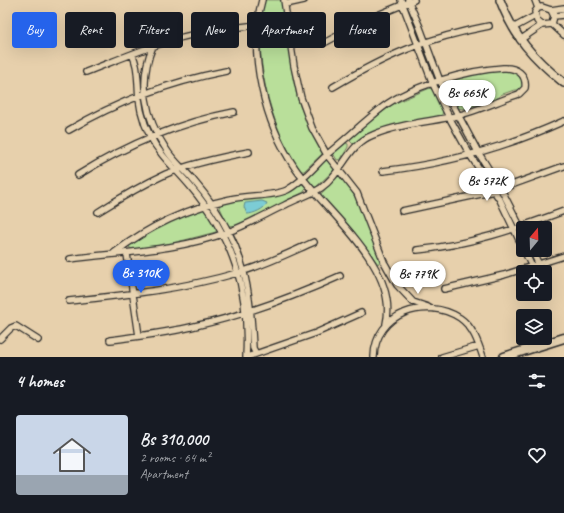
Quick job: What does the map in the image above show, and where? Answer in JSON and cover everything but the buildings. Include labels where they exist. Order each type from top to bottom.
[{"type":"main road","points":[[504,357],[564,338]]},
{"type":"street","points":[[260,12],[262,0]]},
{"type":"street","points":[[304,0],[285,2],[294,66],[301,98],[312,128],[327,154],[350,183],[363,206],[385,265],[399,288],[408,298],[417,304],[460,318],[473,332],[483,357]]},
{"type":"street","points":[[500,0],[520,40],[539,63],[564,83]]},
{"type":"street","points":[[513,28],[535,16],[538,8],[535,0]]},
{"type":"street","points":[[407,1],[440,81],[478,152],[501,189],[518,221]]},
{"type":"street","points":[[326,42],[372,17],[407,1]]},
{"type":"street","points":[[407,1],[419,44],[433,84],[470,155],[495,191],[516,233]]},
{"type":"street","points":[[538,8],[542,7],[551,10],[564,8]]},
{"type":"street","points":[[551,10],[554,16],[552,24]]},
{"type":"street","points":[[554,16],[564,14]]},
{"type":"street","points":[[535,16],[542,25]]},
{"type":"street","points":[[520,40],[542,25],[552,24],[564,35]]},
{"type":"street","points":[[183,38],[201,33],[247,26]]},
{"type":"street","points":[[333,87],[374,63],[419,44],[489,26]]},
{"type":"street","points":[[86,72],[148,48]]},
{"type":"street","points":[[152,48],[145,70],[145,93],[149,116],[156,134],[167,151],[212,203],[226,233],[241,272],[249,312],[253,348],[256,354]]},
{"type":"street","points":[[258,48],[261,86],[267,110],[280,142],[312,192],[360,243],[378,274],[388,297],[389,305],[386,324],[378,340],[374,357]]},
{"type":"street","points":[[132,54],[138,70],[139,96],[142,117],[150,136],[161,154],[205,205],[226,233]]},
{"type":"street","points":[[70,259],[114,253],[127,254],[180,246],[226,233],[321,188],[339,169],[351,151],[363,140],[374,134],[458,115],[519,94],[526,88],[526,82],[517,70],[509,68],[471,72],[440,81],[398,97],[384,106],[342,141],[303,179],[286,190],[231,198],[205,205],[159,224],[114,253]]},
{"type":"street","points":[[69,130],[92,116],[145,93],[174,83],[226,71]]},
{"type":"street","points":[[78,175],[104,159],[150,136],[204,118],[234,112]]},
{"type":"street","points":[[383,171],[426,165],[470,155],[534,134],[564,121]]},
{"type":"street","points":[[342,141],[350,144],[351,151]]},
{"type":"street","points":[[98,212],[142,185],[176,171],[225,156],[249,152]]},
{"type":"street","points":[[402,211],[495,191],[564,166]]},
{"type":"street","points":[[541,221],[564,211]]},
{"type":"street","points":[[417,250],[465,243],[514,229]]},
{"type":"street","points":[[69,300],[132,294],[192,284],[241,272],[314,242]]},
{"type":"street","points":[[127,254],[139,336]]},
{"type":"street","points":[[535,257],[538,265],[564,256]]},
{"type":"street","points":[[373,265],[385,265]]},
{"type":"street","points":[[378,274],[385,265]]},
{"type":"street","points":[[444,289],[516,271]]},
{"type":"street","points":[[110,340],[195,326],[249,312],[304,293],[340,276]]},
{"type":"street","points":[[386,324],[395,317],[409,310],[428,307]]},
{"type":"street","points":[[249,312],[247,357],[316,333],[361,313]]},
{"type":"street","points":[[0,339],[11,328],[16,326],[38,340]]},
{"type":"street","points":[[442,357],[479,346]]},
{"type":"green space","points":[[264,0],[281,0],[283,12],[262,12]]},
{"type":"green space","points":[[260,48],[288,48],[296,93],[300,106],[323,153],[304,171],[301,171],[280,133],[266,89]]},
{"type":"green space","points":[[510,69],[521,76],[524,85],[520,90],[514,90],[500,95],[498,98],[463,109],[458,108],[446,88],[447,81],[454,78]]},
{"type":"green space","points":[[430,88],[439,100],[443,112],[442,115],[363,137],[353,144],[348,139],[393,104]]},
{"type":"green space","points":[[344,142],[348,144],[348,147],[341,159],[337,160],[333,153]]},
{"type":"green space","points":[[325,160],[327,160],[334,170],[316,187],[313,187],[307,180],[308,175]]},
{"type":"green space","points":[[339,176],[344,178],[359,204],[381,260],[378,264],[353,230],[320,195],[335,178]]},
{"type":"green space","points":[[302,184],[306,187],[304,192],[239,225],[228,226],[219,205],[221,203],[252,198]]},
{"type":"green space","points":[[204,208],[217,228],[216,232],[173,243],[133,250],[129,247],[130,244],[162,225]]},
{"type":"water","points":[[262,201],[267,203],[264,207],[247,214],[244,207],[245,203]]}]
